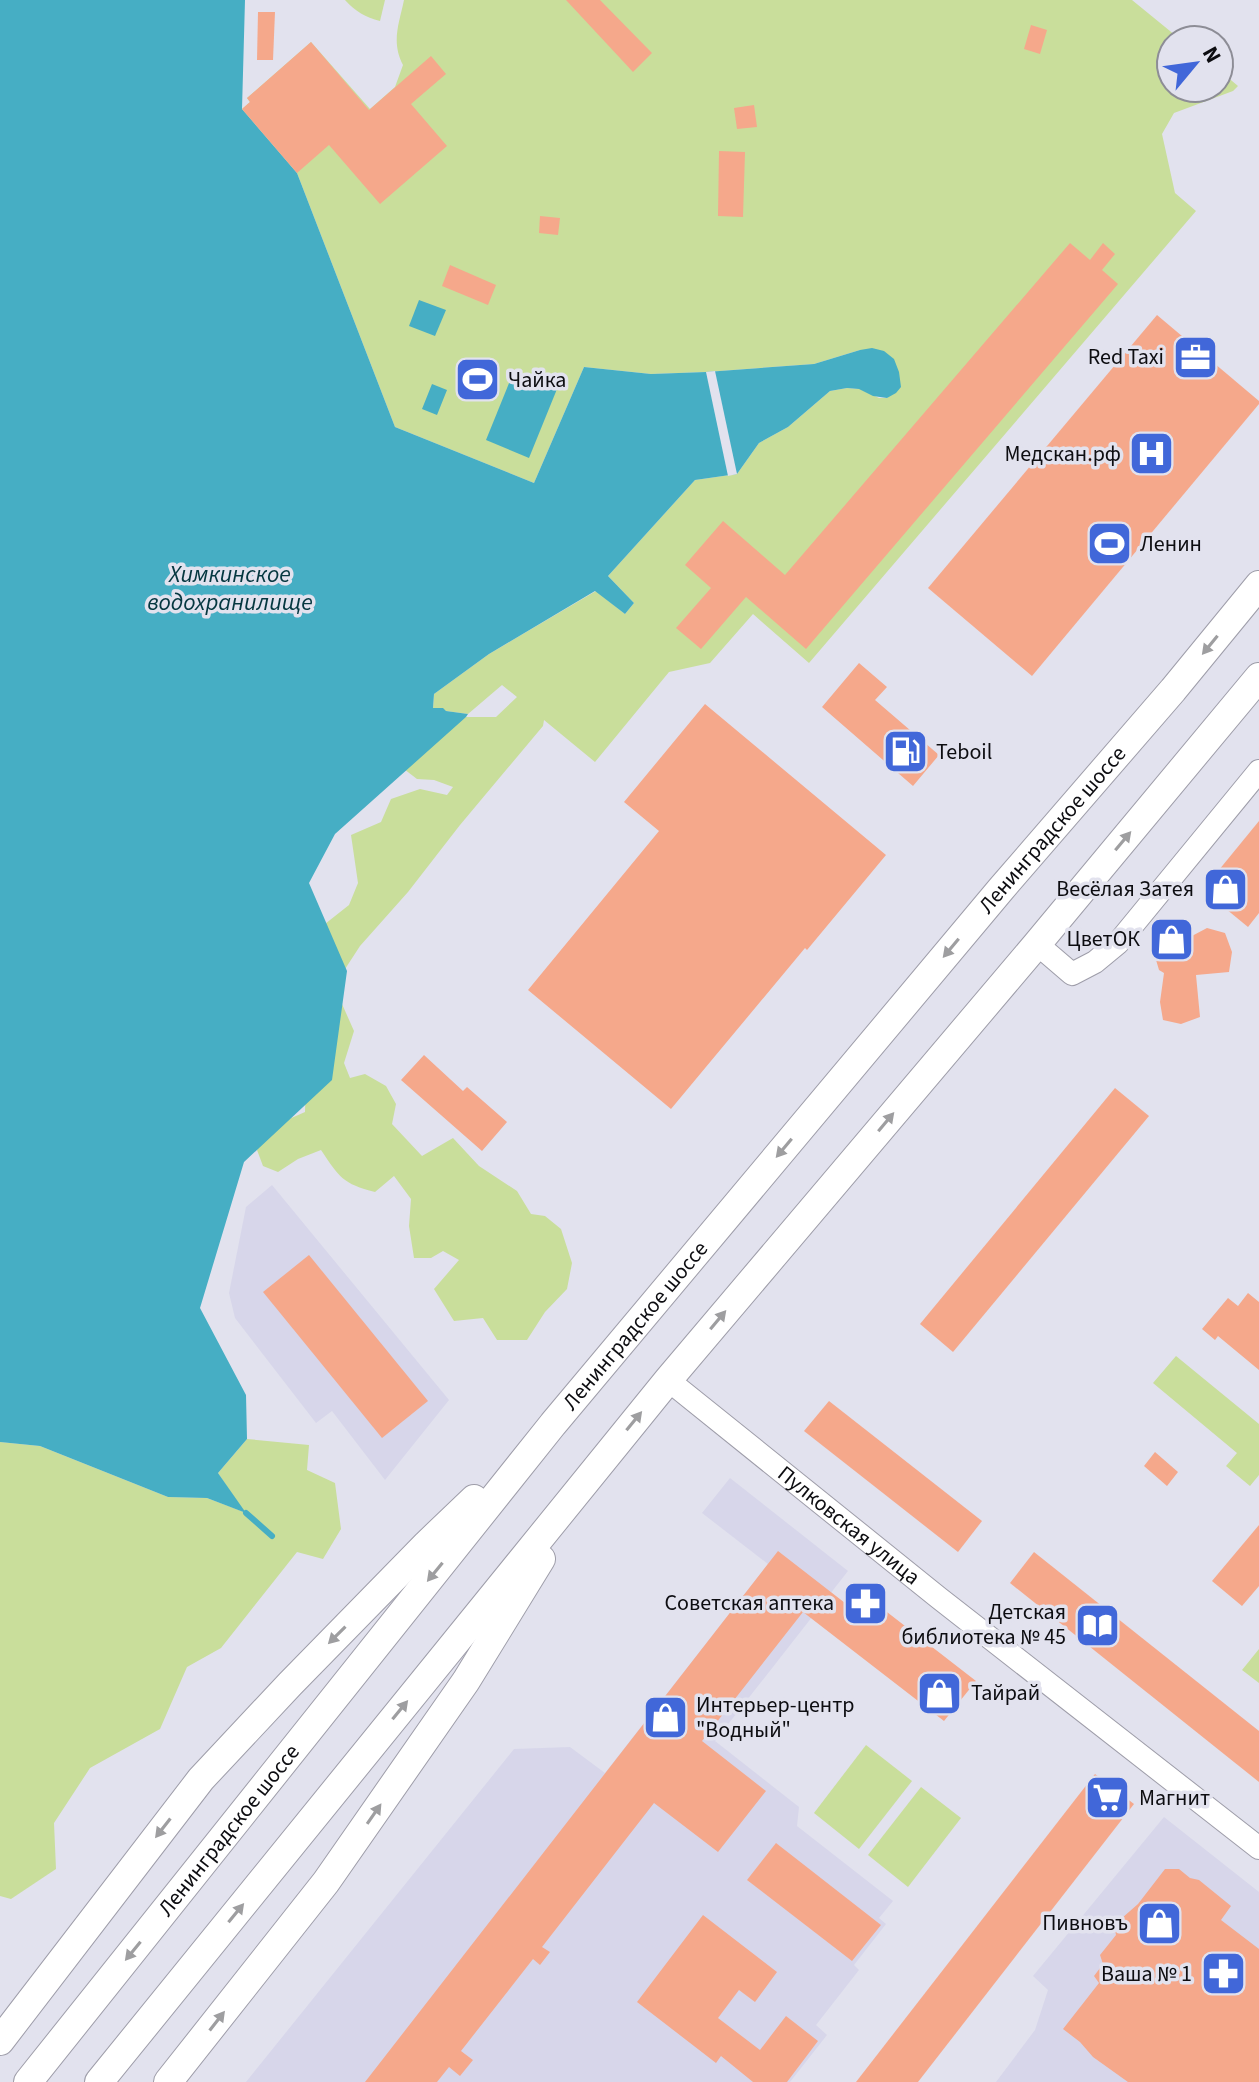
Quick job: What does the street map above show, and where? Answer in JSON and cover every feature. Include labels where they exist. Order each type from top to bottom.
[{"type":"main road","name":"Ленинградское шоссе","points":[[28,2082],[553,1424],[1259,585]]},
{"type":"main road","points":[[99,2082],[668,1380],[1259,677]]},
{"type":"main road","points":[[0,2041],[201,1779],[406,1565],[553,1424]]},
{"type":"main road","points":[[168,2082],[326,1882],[440,1719],[600,1463]]},
{"type":"street","points":[[1037,944],[1072,974],[1095,962],[1118,943],[1259,771]]},
{"type":"street","name":"Пулковская улица","points":[[668,1380],[939,1598],[1259,1848]]},
{"type":"shaded area","points":[[272,1185],[449,1400],[385,1480],[332,1411],[316,1423],[235,1318],[229,1293],[246,1207]]},
{"type":"shaded area","points":[[730,1478],[848,1571],[715,1741],[799,1807],[797,1826],[893,1901],[879,1918],[886,1924],[854,1965],[859,1970],[816,2025],[827,2035],[790,2082],[246,2082],[514,1749],[570,1747],[605,1773],[768,1564],[702,1513]]},
{"type":"shaded area","points":[[1164,1817],[1259,1892],[1259,2082],[996,2082],[1035,2030],[1048,1990],[1033,1976]]},
{"type":"green space","points":[[345,0],[385,0],[380,21],[361,14]]},
{"type":"green space","name":"Чайка","points":[[404,0],[1132,0],[1161,24],[1155,24],[1155,104],[1198,104],[1174,113],[1162,134],[1175,193],[1196,211],[809,663],[753,614],[710,663],[669,672],[595,762],[544,720],[543,726],[408,892],[360,946],[334,986],[354,1031],[344,1063],[350,1078],[365,1074],[386,1086],[396,1104],[392,1124],[422,1156],[453,1138],[479,1166],[517,1191],[531,1214],[545,1216],[561,1229],[572,1263],[567,1289],[545,1312],[527,1340],[497,1340],[483,1318],[454,1321],[434,1289],[459,1260],[443,1251],[431,1258],[414,1258],[409,1226],[411,1199],[394,1176],[375,1192],[364,1189],[343,1178],[321,1150],[298,1159],[278,1172],[263,1166],[257,1150],[271,1127],[305,1112],[311,935],[349,905],[358,883],[351,835],[381,822],[391,799],[420,789],[447,795],[453,787],[434,780],[417,779],[400,766],[441,732],[466,717],[496,717],[517,697],[502,685],[468,714],[433,708],[434,694],[489,654],[596,591],[625,614],[634,603],[608,576],[695,480],[737,474],[759,443],[788,427],[830,391],[860,389],[879,398],[888,398],[860,350],[814,364],[706,372],[651,374],[584,367],[534,483],[395,427],[297,173],[242,109],[250,102],[247,98],[311,42],[370,109],[395,87],[403,65],[397,49],[398,25]]},
{"type":"green space","points":[[1176,1356],[1259,1424],[1259,1475],[1250,1486],[1226,1466],[1237,1453],[1153,1383]]},
{"type":"green space","points":[[247,1439],[309,1445],[307,1470],[335,1483],[341,1529],[323,1559],[297,1552],[221,1648],[187,1667],[160,1729],[90,1768],[54,1823],[56,1869],[11,1899],[0,1896],[0,1442],[40,1446],[168,1497],[207,1498],[244,1512],[218,1473]]},
{"type":"green space","points":[[1259,1649],[1259,1683],[1242,1670]]},
{"type":"green space","points":[[866,1745],[912,1781],[859,1849],[814,1813]]},
{"type":"green space","points":[[921,1787],[961,1818],[908,1887],[868,1855]]},
{"type":"water","name":"Химкинское водохранилище","points":[[0,0],[245,0],[242,109],[297,173],[395,427],[534,483],[584,367],[651,374],[706,372],[814,364],[872,348],[884,351],[894,359],[899,372],[901,387],[887,398],[859,389],[830,391],[788,427],[759,443],[737,474],[695,480],[608,576],[634,603],[625,614],[595,591],[489,654],[434,694],[433,708],[468,714],[335,834],[309,883],[347,971],[332,1080],[244,1162],[200,1308],[246,1395],[247,1439],[218,1473],[246,1513],[207,1498],[168,1497],[40,1446],[0,1442]]},
{"type":"water","points":[[419,300],[446,310],[435,336],[409,326]]},
{"type":"water","points":[[514,371],[557,389],[529,458],[486,440]]},
{"type":"water","points":[[432,384],[447,390],[437,415],[422,409]]},
{"type":"pier","points":[[715,371],[737,474],[728,476],[706,372]]},
{"type":"building","points":[[566,0],[600,0],[652,53],[633,72]]},
{"type":"building","points":[[258,12],[275,12],[273,60],[257,60]]},
{"type":"building","points":[[1031,25],[1047,30],[1040,54],[1024,49]]},
{"type":"building","points":[[311,42],[369,110],[431,56],[446,74],[411,104],[447,146],[380,204],[329,145],[297,173],[242,109],[250,102],[247,98]]},
{"type":"building","points":[[754,105],[757,127],[737,129],[734,108]]},
{"type":"building","points":[[719,151],[745,152],[743,217],[718,216]]},
{"type":"building","points":[[540,216],[560,218],[558,235],[539,233]]},
{"type":"building","points":[[1070,243],[1090,260],[1103,243],[1115,254],[1102,270],[1118,284],[806,649],[746,597],[701,649],[676,628],[711,588],[685,565],[723,521],[785,575]]},
{"type":"building","points":[[450,265],[496,285],[488,305],[442,286]]},
{"type":"building","points":[[1157,315],[1259,404],[1032,676],[928,588]]},
{"type":"building","points":[[859,663],[887,687],[875,700],[939,755],[913,786],[822,707]]},
{"type":"building","points":[[705,704],[886,855],[671,1109],[528,990],[659,831],[624,802]]},
{"type":"building","points":[[1259,821],[1259,913],[1248,927],[1220,904],[1214,876]]},
{"type":"building","points":[[1207,928],[1225,933],[1232,952],[1229,972],[1196,975],[1200,1017],[1181,1024],[1163,1020],[1160,1002],[1164,973],[1159,970],[1154,953],[1155,939],[1172,931],[1190,937]]},
{"type":"building","points":[[424,1055],[463,1091],[467,1087],[507,1122],[482,1151],[401,1080]]},
{"type":"building","points":[[1115,1088],[1149,1116],[953,1352],[920,1324]]},
{"type":"building","points":[[309,1255],[428,1401],[382,1438],[263,1292]]},
{"type":"building","points":[[1248,1293],[1259,1302],[1259,1370],[1218,1336],[1215,1340],[1202,1329],[1228,1298],[1238,1306]]},
{"type":"building","points":[[829,1401],[982,1521],[958,1552],[804,1431]]},
{"type":"building","points":[[1155,1452],[1178,1472],[1167,1486],[1144,1466]]},
{"type":"building","points":[[1259,1525],[1259,1586],[1242,1606],[1212,1581]]},
{"type":"building","points":[[778,1551],[845,1603],[856,1588],[976,1681],[944,1721],[803,1612],[702,1741],[766,1791],[718,1852],[654,1803],[542,1947],[550,1952],[540,1965],[533,1959],[461,2051],[473,2060],[460,2076],[449,2067],[437,2082],[365,2082]]},
{"type":"building","points":[[1034,1552],[1259,1731],[1259,1782],[1010,1583]]},
{"type":"building","points":[[1095,1774],[1134,1804],[918,2082],[856,2082]]},
{"type":"building","points":[[776,1843],[881,1925],[852,1961],[747,1880]]},
{"type":"building","points":[[1165,1869],[1179,1869],[1190,1878],[1199,1880],[1231,1906],[1221,1920],[1259,1949],[1259,2082],[1128,2082],[1093,2057],[1063,2029],[1099,1983],[1094,1976],[1103,1964],[1100,1955],[1116,1935],[1114,1925],[1138,1904]]},
{"type":"building","points":[[703,1915],[777,1972],[755,2002],[739,1990],[718,2018],[760,2050],[786,2016],[818,2041],[787,2082],[753,2082],[721,2056],[716,2063],[637,2002]]},
{"type":"waterway","points":[[246,1513],[272,1536]]},
{"type":"place","name":"Red Taxi","points":[[1195,357]]},
{"type":"place","name":"Чайка","points":[[477,380]]},
{"type":"place","name":"Медскан.рф","points":[[1152,454]]},
{"type":"place","name":"Ленин","points":[[1109,544]]},
{"type":"place","name":"Teboil","points":[[905,752]]},
{"type":"place","name":"Весёлая Затея","points":[[1225,889]]},
{"type":"place","name":"ЦветОК","points":[[1171,939]]},
{"type":"place","name":"Советская аптека","points":[[865,1603]]},
{"type":"place","name":"Детская библиотека № 45","points":[[1097,1625]]},
{"type":"place","name":"Тайрай","points":[[940,1693]]},
{"type":"place","name":"Интерьер-центр \"Водный\"","points":[[665,1718]]},
{"type":"place","name":"Магнит","points":[[1108,1798]]},
{"type":"place","name":"Пивновъ","points":[[1159,1923]]},
{"type":"place","name":"Ваша № 1","points":[[1223,1974]]}]
